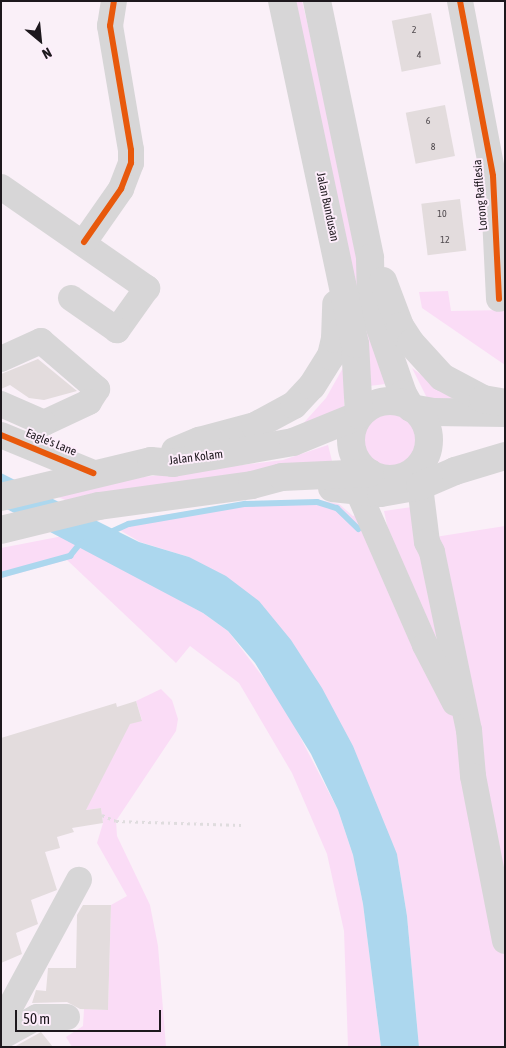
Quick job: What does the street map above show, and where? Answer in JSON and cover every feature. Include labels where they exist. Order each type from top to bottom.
[{"type":"main road","name":"Jalan Bundusan","points":[[282,1],[355,344],[359,415]]},
{"type":"main road","points":[[321,3],[370,258],[371,302],[377,324],[411,408],[419,414],[428,433],[426,455],[416,479]]},
{"type":"main road","points":[[151,461],[199,440],[255,426],[294,405],[312,386],[331,356],[335,339],[337,253]]},
{"type":"main road","points":[[370,258],[380,273],[400,326],[427,362],[457,387],[483,399],[505,403]]},
{"type":"main road","points":[[363,481],[352,446],[351,435],[359,415],[368,408],[389,401],[411,408],[434,412],[505,413]]},
{"type":"main road","name":"Jalan Kolam","points":[[1,497],[93,472],[151,461],[172,463],[258,450],[293,442],[359,415]]},
{"type":"main road","points":[[416,479],[446,460],[505,450]]},
{"type":"main road","points":[[12,527],[99,506],[252,485],[282,477],[363,481],[391,478],[416,479],[454,471],[505,456]]},
{"type":"street","points":[[84,242],[121,189],[131,163],[131,150],[110,26],[114,1]]},
{"type":"street","name":"Lorong Rafflesia","points":[[460,1],[493,176],[499,299]]},
{"type":"street","points":[[1,187],[84,242],[147,288],[117,330],[70,298]]},
{"type":"street","points":[[1,359],[42,341],[97,389],[89,402],[44,423],[1,404]]},
{"type":"street","name":"Eagle's Lane","points":[[1,435],[93,472]]},
{"type":"street","points":[[416,479],[427,542],[432,552],[440,600],[469,730],[473,776],[505,941]]},
{"type":"street","points":[[363,481],[391,565],[410,610],[469,730]]},
{"type":"street","points":[[391,565],[432,552]]},
{"type":"street","points":[[410,610],[440,600]]},
{"type":"street","points":[[1,1024],[79,880]]},
{"type":"street","points":[[1,1037],[37,1017],[68,1017]]},
{"type":"path","points":[[102,816],[116,821],[241,824]]},
{"type":"shaded area","points":[[295,1],[302,1],[394,383],[369,386],[344,233]]},
{"type":"shaded area","points":[[448,291],[451,311],[505,310],[505,365],[422,308],[419,292]]},
{"type":"shaded area","points":[[344,366],[344,410],[300,427],[326,398]]},
{"type":"shaded area","points":[[412,368],[464,407],[428,400]]},
{"type":"shaded area","points":[[392,410],[403,412],[416,423],[421,439],[419,450],[408,463],[392,468],[381,466],[368,455],[363,439],[365,428],[376,415]]},
{"type":"shaded area","points":[[328,445],[334,469],[70,502],[53,495],[119,480],[283,460]]},
{"type":"shaded area","points":[[319,500],[339,504],[353,516],[358,514],[391,544],[384,511],[412,507],[416,540],[505,526],[505,1047],[419,1047],[407,916],[397,854],[189,557],[140,542],[118,529],[127,521],[244,502]]},
{"type":"shaded area","points":[[63,536],[203,613],[228,631],[282,702],[338,810],[353,855],[363,904],[381,1047],[348,1047],[344,931],[327,854],[292,773],[239,683],[190,646],[176,663],[67,560],[1,578],[1,548]]},
{"type":"shaded area","points":[[161,689],[172,700],[178,719],[176,731],[116,821],[117,836],[150,905],[158,946],[166,1047],[72,1047],[66,1037],[83,1026],[84,1009],[108,1010],[111,905],[127,896],[97,843],[103,823],[101,808],[85,810],[123,726],[142,720],[136,701]]},
{"type":"water","points":[[1,473],[139,542],[189,557],[226,576],[259,601],[291,640],[322,688],[353,746],[397,854],[407,916],[419,1047],[381,1047],[363,904],[353,855],[338,810],[311,754],[255,663],[228,631],[203,613],[1,506]]},
{"type":"building","points":[[431,13],[441,64],[402,72],[392,21]]},
{"type":"building","points":[[445,105],[455,156],[416,164],[406,113]]},
{"type":"building","points":[[460,199],[466,251],[428,255],[421,204]]},
{"type":"building","points":[[38,359],[77,391],[44,400],[29,398],[10,385],[1,389],[1,374]]},
{"type":"building","points":[[136,701],[142,721],[130,724],[86,810],[101,808],[103,823],[72,828],[74,832],[57,837],[60,848],[45,852],[57,890],[31,900],[38,924],[16,933],[22,954],[1,963],[1,738],[116,703],[117,707]]},
{"type":"building","points":[[83,905],[111,905],[108,1010],[80,1009],[67,1002],[32,1003],[36,990],[46,991],[48,968],[76,968],[77,915]]},
{"type":"building","points":[[41,1032],[53,1047],[14,1047]]},
{"type":"waterway","points":[[113,531],[129,524],[245,504],[317,502],[337,508],[359,529]]},
{"type":"waterway","points":[[1,575],[70,556],[79,545],[86,542]]},
{"type":"cycle path","points":[[84,242],[121,189],[131,163],[131,150],[110,26],[114,1]]},
{"type":"cycle path","points":[[460,1],[493,176],[499,299]]},
{"type":"cycle path","points":[[1,435],[93,473]]}]
